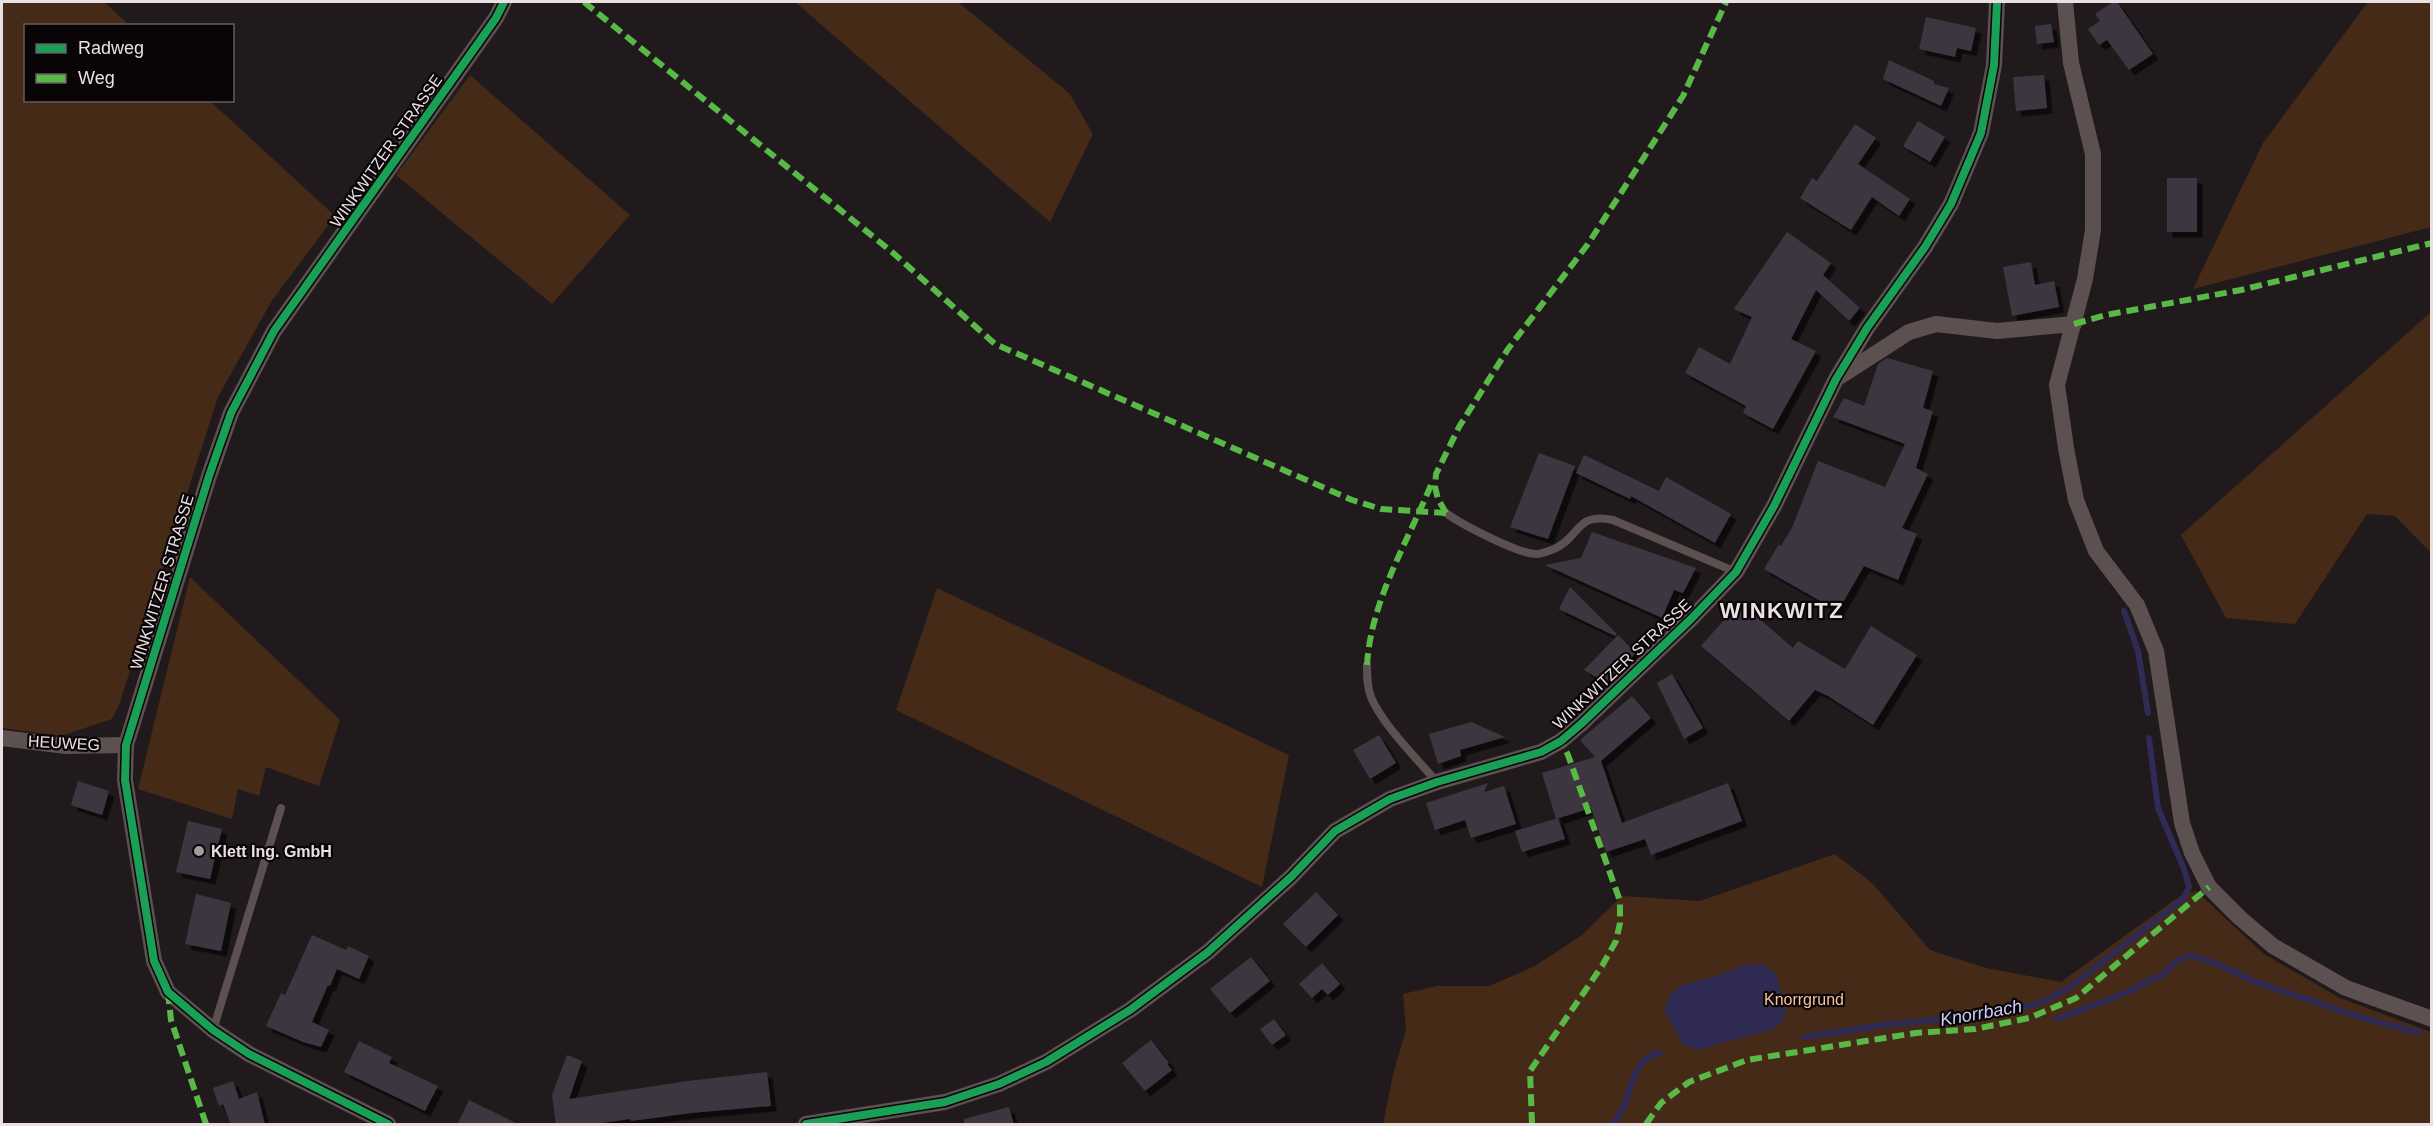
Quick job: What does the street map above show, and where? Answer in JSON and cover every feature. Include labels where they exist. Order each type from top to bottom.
[{"type":"street","name":"WINKWITZER STRASSE","points":[[387,1125],[249,1054],[213,1030],[168,992],[154,961],[124,780],[126,745],[208,476],[231,413],[274,331],[496,18],[504,2]]},
{"type":"street","name":"WINKWITZER STRASSE","points":[[806,1125],[945,1102],[999,1084],[1046,1062],[1130,1010],[1208,952],[1291,877],[1335,831],[1390,799],[1437,782],[1541,752],[1561,741],[1691,619],[1736,572],[1774,506],[1836,380],[1867,328],[1925,247],[1951,204],[1981,133],[1994,65],[1997,2]]},
{"type":"street","points":[[2065,2],[2071,63],[2093,154],[2093,230],[2085,279],[2056,385],[2076,500],[2096,550],[2137,605],[2156,651],[2182,823],[2192,853],[2209,887],[2273,946],[2346,988],[2432,1019]]},
{"type":"street","points":[[1836,380],[1909,332],[1936,324],[1996,331],[2074,324]]},
{"type":"street","name":"HEUWEG","points":[[2,738],[66,746],[126,745]]},
{"type":"lane","points":[[1446,513],[1475,531],[1535,554],[1555,548],[1589,519],[1600,517],[1613,520],[1736,572]]},
{"type":"lane","points":[[1367,665],[1367,682],[1371,699],[1389,726],[1437,782]]},
{"type":"lane","points":[[213,1030],[281,808]]},
{"type":"green space","points":[[2,2],[104,2],[128,24],[24,24],[24,102],[211,102],[335,216],[271,302],[218,397],[119,705],[112,719],[61,736],[2,728]]},
{"type":"green space","points":[[795,2],[958,2],[1069,93],[1093,134],[1050,222]]},
{"type":"green space","points":[[2368,2],[2431,2],[2431,227],[2193,289],[2263,143]]},
{"type":"green space","points":[[470,75],[630,215],[552,304],[396,175]]},
{"type":"green space","points":[[2431,312],[2431,553],[2395,516],[2367,514],[2295,624],[2226,618],[2181,535]]},
{"type":"green space","points":[[190,577],[340,720],[319,786],[266,767],[259,796],[238,789],[232,819],[138,789]]},
{"type":"green space","points":[[937,588],[1289,755],[1262,887],[896,710]]},
{"type":"green space","name":"Knorrgrund","points":[[1835,854],[1872,883],[1930,950],[1986,968],[2061,982],[2184,893],[2196,891],[2264,954],[2340,998],[2431,1032],[2431,1124],[1383,1124],[1393,1074],[1406,1030],[1403,994],[1437,986],[1489,986],[1535,966],[1582,935],[1622,896],[1700,901]]},
{"type":"shaded area","points":[[1763,964],[1776,974],[1786,1009],[1782,1022],[1772,1030],[1700,1050],[1683,1045],[1664,1010],[1671,993],[1683,985],[1746,965]]},
{"type":"building","points":[[2113,2],[2117,2],[2153,54],[2129,70],[2107,40],[2099,45],[2088,29],[2100,21],[2095,14]]},
{"type":"building","points":[[1926,17],[1976,28],[1971,51],[1957,48],[1955,57],[1919,49]]},
{"type":"building","points":[[2051,24],[2054,42],[2037,44],[2035,26]]},
{"type":"building","points":[[1889,60],[1934,81],[1934,84],[1949,88],[1941,106],[1883,79]]},
{"type":"building","points":[[2044,75],[2047,108],[2016,111],[2013,77]]},
{"type":"building","points":[[1918,121],[1945,137],[1930,162],[1903,146]]},
{"type":"building","points":[[1855,124],[1876,138],[1858,164],[1910,199],[1899,216],[1872,197],[1851,230],[1800,198],[1812,178],[1817,181]]},
{"type":"building","points":[[2167,178],[2197,178],[2197,232],[2167,232]]},
{"type":"building","points":[[1787,232],[1831,263],[1823,275],[1860,308],[1849,321],[1816,290],[1791,339],[1816,351],[1773,429],[1743,413],[1746,406],[1685,373],[1699,347],[1730,364],[1752,317],[1734,309]]},
{"type":"building","points":[[2031,262],[2035,285],[2054,281],[2059,307],[2012,316],[2003,267]]},
{"type":"building","points":[[1887,358],[1933,371],[1923,408],[1933,411],[1916,468],[1928,474],[1902,528],[1917,534],[1898,580],[1864,566],[1838,611],[1764,569],[1792,528],[1818,461],[1885,487],[1905,444],[1833,417],[1844,398],[1864,406],[1878,364]]},
{"type":"building","points":[[1539,453],[1575,466],[1548,539],[1510,527]]},
{"type":"building","points":[[1584,455],[1659,491],[1666,477],[1731,514],[1715,543],[1631,496],[1630,499],[1576,473]]},
{"type":"building","points":[[1592,532],[1696,568],[1683,593],[1674,590],[1662,618],[1545,565],[1581,558]]},
{"type":"building","points":[[1570,587],[1617,634],[1615,636],[1559,609]]},
{"type":"building","points":[[1740,602],[1793,648],[1798,641],[1845,669],[1871,626],[1917,655],[1873,725],[1815,690],[1789,721],[1701,646]]},
{"type":"building","points":[[1618,635],[1636,653],[1606,683],[1584,670]]},
{"type":"building","points":[[1672,674],[1703,728],[1684,739],[1657,683]]},
{"type":"building","points":[[1632,696],[1651,718],[1601,761],[1622,823],[1728,783],[1742,821],[1651,855],[1645,839],[1606,852],[1591,808],[1556,819],[1542,773],[1595,757],[1580,740]]},
{"type":"building","points":[[1471,722],[1505,737],[1460,750],[1461,756],[1438,764],[1429,734]]},
{"type":"building","points":[[1379,735],[1396,763],[1370,779],[1353,750]]},
{"type":"building","points":[[78,781],[109,791],[102,815],[71,805]]},
{"type":"building","points":[[1488,783],[1484,792],[1504,786],[1516,824],[1471,838],[1465,820],[1435,830],[1426,803]]},
{"type":"building","points":[[1558,818],[1565,839],[1522,852],[1515,831]]},
{"type":"building","name":"Klett Ing. GmbH","points":[[188,821],[222,829],[210,879],[176,872]]},
{"type":"building","points":[[1316,892],[1338,915],[1306,947],[1283,924]]},
{"type":"building","points":[[196,894],[231,903],[221,951],[185,944]]},
{"type":"building","points":[[312,935],[346,950],[348,946],[369,956],[359,979],[337,969],[330,986],[328,985],[312,1022],[329,1030],[321,1047],[266,1026],[281,993],[285,995]]},
{"type":"building","points":[[1251,957],[1270,981],[1230,1013],[1210,989]]},
{"type":"building","points":[[1322,963],[1340,984],[1328,995],[1322,989],[1312,998],[1299,984]]},
{"type":"building","points":[[1274,1019],[1286,1035],[1272,1045],[1260,1029]]},
{"type":"building","points":[[1151,1040],[1172,1070],[1145,1091],[1122,1063]]},
{"type":"building","points":[[359,1041],[392,1057],[389,1063],[438,1086],[425,1111],[344,1072]]},
{"type":"building","points":[[567,1055],[582,1061],[569,1099],[767,1072],[771,1106],[588,1125],[556,1125],[552,1095]]},
{"type":"building","points":[[233,1081],[239,1099],[257,1092],[265,1125],[231,1125],[223,1104],[219,1106],[213,1088]]},
{"type":"building","points":[[469,1100],[520,1125],[457,1125]]},
{"type":"building","points":[[1009,1107],[1014,1125],[964,1125],[964,1119]]},
{"type":"waterway","points":[[2124,611],[2138,651],[2148,713]]},
{"type":"waterway","name":"Knorrbach","points":[[1804,1037],[1884,1025],[2004,1013],[2042,1002],[2069,988],[2183,899],[2189,887],[2184,869],[2158,808],[2149,738]]},
{"type":"waterway","points":[[2057,1019],[2128,992],[2162,976],[2176,961],[2191,955],[2218,964],[2250,980],[2366,1019],[2419,1033]]},
{"type":"waterway","name":"Knorrbach","points":[[1613,1124],[1627,1100],[1639,1067],[1651,1056],[1660,1053]]},
{"type":"marked path","points":[[584,2],[892,252],[995,344],[1352,500],[1381,509],[1446,513]]},
{"type":"marked path","points":[[1446,513],[1438,499],[1435,487],[1436,474],[1459,427],[1508,349],[1588,244],[1683,96],[1726,2]]},
{"type":"marked path","points":[[2074,324],[2106,315],[2241,290],[2432,243]]},
{"type":"marked path","points":[[1367,665],[1370,641],[1383,593],[1433,480]]},
{"type":"marked path","points":[[1532,1124],[1530,1071],[1602,966],[1616,941],[1620,923],[1620,901],[1561,741]]},
{"type":"marked path","points":[[1646,1124],[1661,1103],[1689,1082],[1747,1060],[1916,1033],[1975,1029],[2029,1018],[2076,998],[2209,887]]},
{"type":"marked path","points":[[168,992],[171,1020],[206,1124]]},
{"type":"cycle path","points":[[388,1124],[249,1054],[213,1030],[168,992],[154,961],[125,780],[126,745],[209,476],[231,413],[274,331],[496,18],[504,2]]},
{"type":"cycle path","points":[[806,1124],[945,1102],[999,1084],[1046,1062],[1130,1010],[1208,952],[1291,877],[1335,831],[1390,799],[1437,782],[1541,752],[1561,741],[1581,724],[1691,619],[1736,572],[1774,506],[1836,379],[1867,328],[1925,247],[1951,204],[1981,133],[1994,65],[1997,2]]},
{"type":"place","name":"Klett Ing. GmbH","points":[[199,851]]},
{"type":"district","name":"WINKWITZ","points":[[1782,610]]}]
